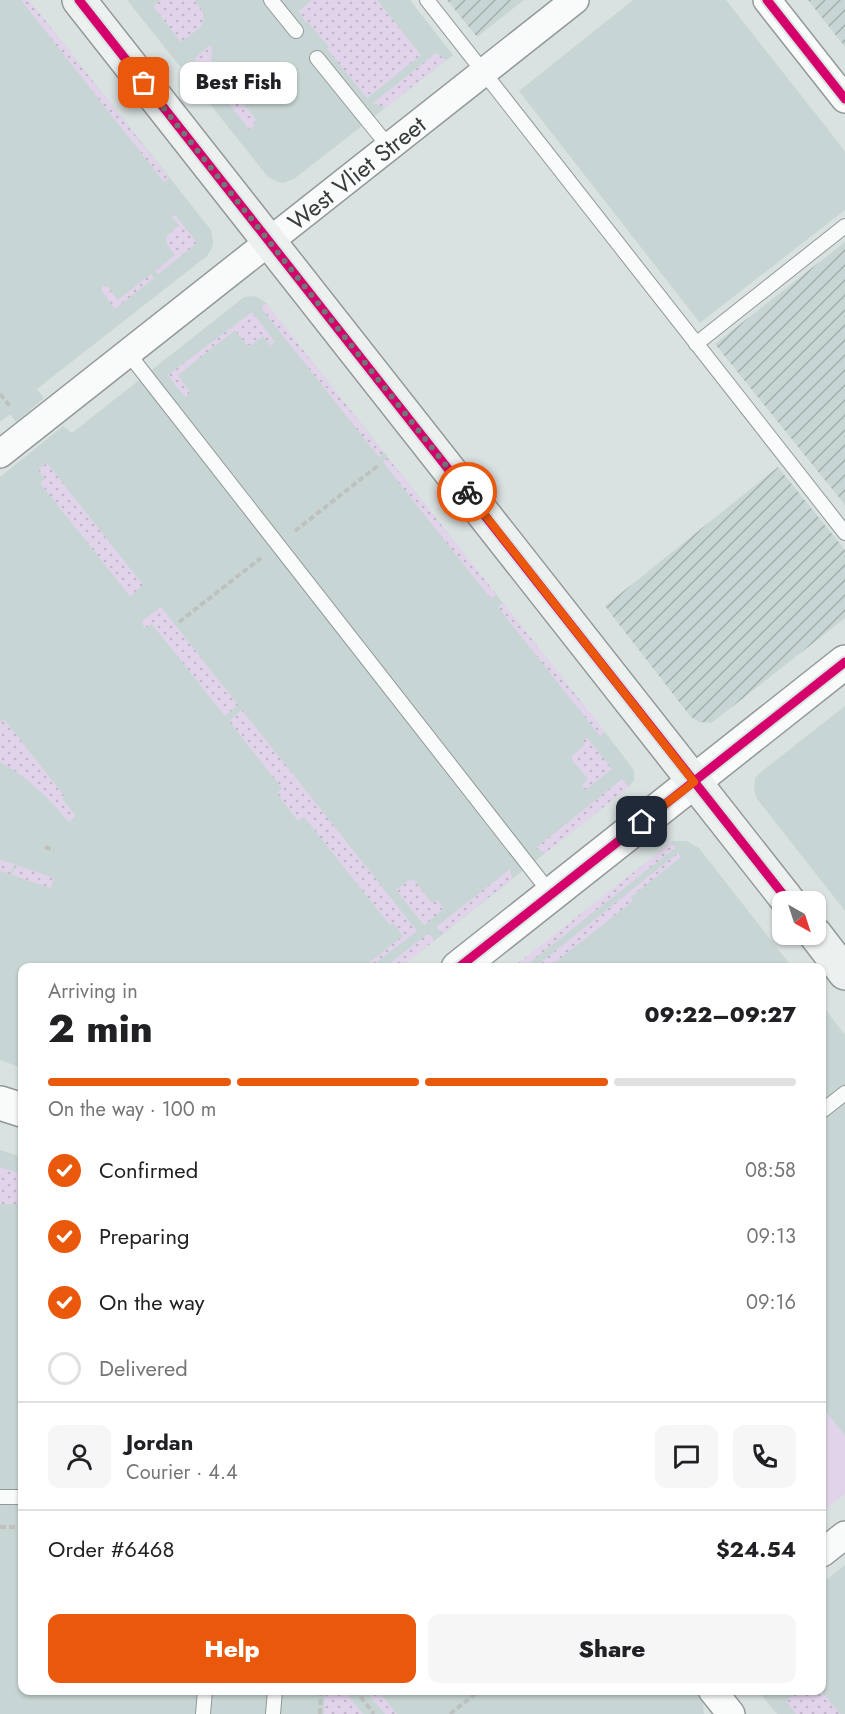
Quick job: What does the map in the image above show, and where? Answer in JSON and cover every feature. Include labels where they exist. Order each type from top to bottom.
[{"type":"main road","points":[[79,0],[780,891]]},
{"type":"main road","points":[[823,945],[845,973]]},
{"type":"street","name":"West Vliet Street","points":[[0,454],[575,0]]},
{"type":"street","points":[[767,0],[845,99]]},
{"type":"street","points":[[464,963],[845,662]]},
{"type":"street","points":[[0,1103],[18,1109]]},
{"type":"street","points":[[826,1550],[845,1535]]},
{"type":"street","points":[[716,1695],[731,1714]]},
{"type":"lane","points":[[271,0],[296,31]]},
{"type":"lane","points":[[427,0],[845,532]]},
{"type":"lane","points":[[317,58],[388,147]]},
{"type":"lane","points":[[696,344],[845,226]]},
{"type":"lane","points":[[128,352],[551,894]]},
{"type":"lane","points":[[826,1108],[845,1093]]},
{"type":"lane","points":[[0,1497],[18,1497]]},
{"type":"lane","points":[[203,1714],[205,1695]]},
{"type":"lane","points":[[273,1714],[275,1695]]},
{"type":"path","points":[[0,394],[10,406]]},
{"type":"path","points":[[45,847],[54,851]]},
{"type":"path","points":[[0,1527],[18,1527]]},
{"type":"path","points":[[320,1714],[321,1695]]},
{"type":"path","points":[[359,1695],[374,1714]]},
{"type":"path","points":[[450,1714],[474,1695]]},
{"type":"shaded area","points":[[0,0],[29,0],[211,230],[213,241],[207,256],[37,389],[43,399],[16,422],[10,414],[0,422]]},
{"type":"shaded area","points":[[21,0],[29,0],[169,178],[164,182]]},
{"type":"shaded area","points":[[127,0],[410,0],[453,55],[294,179],[283,183],[268,177]]},
{"type":"shaded area","points":[[161,0],[195,0],[203,15],[202,26],[181,42],[153,6]]},
{"type":"shaded area","points":[[312,0],[377,0],[421,55],[367,98],[327,49],[329,47],[308,22],[306,23],[299,11]]},
{"type":"shaded area","points":[[447,0],[524,0],[477,37]]},
{"type":"shaded area","points":[[633,0],[726,0],[845,151],[845,210],[700,323],[519,91]]},
{"type":"shaded area","points":[[808,0],[845,0],[845,47]]},
{"type":"shaded area","points":[[210,45],[212,48],[211,63],[257,121],[250,130],[194,59]]},
{"type":"shaded area","points":[[436,53],[446,60],[385,108],[373,103]]},
{"type":"shaded area","points":[[175,215],[197,243],[158,274],[155,271],[175,255],[166,239],[179,225],[172,217]]},
{"type":"shaded area","points":[[845,242],[845,505],[715,344]]},
{"type":"shaded area","points":[[151,274],[154,278],[115,309],[101,290],[103,285],[107,286],[118,300]]},
{"type":"shaded area","points":[[254,296],[266,303],[605,732],[634,770],[634,780],[629,787],[406,963],[18,963],[18,1067],[0,1060],[0,477],[63,426],[72,433],[244,297]]},
{"type":"shaded area","points":[[266,303],[384,453],[379,457],[261,308]]},
{"type":"shaded area","points":[[252,312],[275,342],[271,346],[263,336],[252,345],[247,345],[235,330],[178,375],[189,391],[189,394],[184,396],[168,375]]},
{"type":"shaded area","points":[[388,458],[496,594],[491,599],[383,462]]},
{"type":"shaded area","points":[[47,463],[143,585],[130,596],[40,483],[45,479],[38,470]]},
{"type":"shaded area","points":[[778,467],[845,550],[845,618],[714,721],[699,722],[690,716],[605,606]]},
{"type":"shaded area","points":[[503,603],[605,732],[600,736],[498,607]]},
{"type":"shaded area","points":[[161,607],[238,705],[225,716],[152,624],[145,628],[141,622]]},
{"type":"shaded area","points":[[845,706],[845,911],[757,799],[754,789],[755,778],[762,771]]},
{"type":"shaded area","points":[[242,710],[417,931],[375,963],[369,963],[403,936],[393,923],[390,925],[304,817],[298,821],[277,793],[282,788],[229,721]]},
{"type":"shaded area","points":[[4,719],[65,797],[62,799],[76,816],[69,822],[20,774],[0,762],[0,722]]},
{"type":"shaded area","points":[[587,738],[612,769],[585,790],[582,785],[588,779],[572,760],[572,756],[585,745],[583,741]]},
{"type":"shaded area","points":[[622,779],[629,787],[545,853],[536,848]]},
{"type":"shaded area","points":[[673,841],[686,841],[699,848],[772,941],[772,945],[775,945],[789,963],[519,963]]},
{"type":"shaded area","points":[[671,843],[675,848],[529,963],[518,963]]},
{"type":"shaded area","points":[[678,853],[681,857],[631,897],[633,901],[554,963],[540,963]]},
{"type":"shaded area","points":[[0,860],[14,864],[10,874],[0,871]]},
{"type":"shaded area","points":[[16,865],[54,878],[51,888],[12,875]]},
{"type":"shaded area","points":[[510,869],[512,879],[442,934],[436,927]]},
{"type":"shaded area","points":[[413,879],[432,903],[437,900],[444,909],[424,925],[396,890]]},
{"type":"shaded area","points":[[429,933],[435,940],[406,963],[390,963]]},
{"type":"shaded area","points":[[826,1010],[845,1035],[845,1436],[826,1412]]},
{"type":"shaded area","points":[[0,1150],[18,1156],[18,1695],[697,1695],[703,1702],[704,1714],[0,1714]]},
{"type":"shaded area","points":[[0,1167],[18,1173],[18,1204],[0,1204]]},
{"type":"shaded area","points":[[826,1412],[845,1436],[845,1494],[826,1509]]},
{"type":"shaded area","points":[[845,1565],[845,1714],[777,1714],[761,1695],[826,1695],[826,1580]]},
{"type":"shaded area","points":[[325,1695],[347,1695],[363,1714],[324,1714]]},
{"type":"shaded area","points":[[368,1695],[381,1695],[397,1714],[385,1714]]},
{"type":"shaded area","points":[[794,1695],[824,1695],[840,1714],[796,1714],[786,1701]]},
{"type":"cycle path","points":[[79,0],[780,891]]},
{"type":"cycle path","points":[[767,0],[845,99]]},
{"type":"cycle path","points":[[464,963],[845,662]]},
{"type":"way so far","points":[[144,83],[467,492]]},
{"type":"place","name":"Best Fish","points":[[144,83]]},
{"type":"route","points":[[467,492],[694,782],[642,822]]}]
